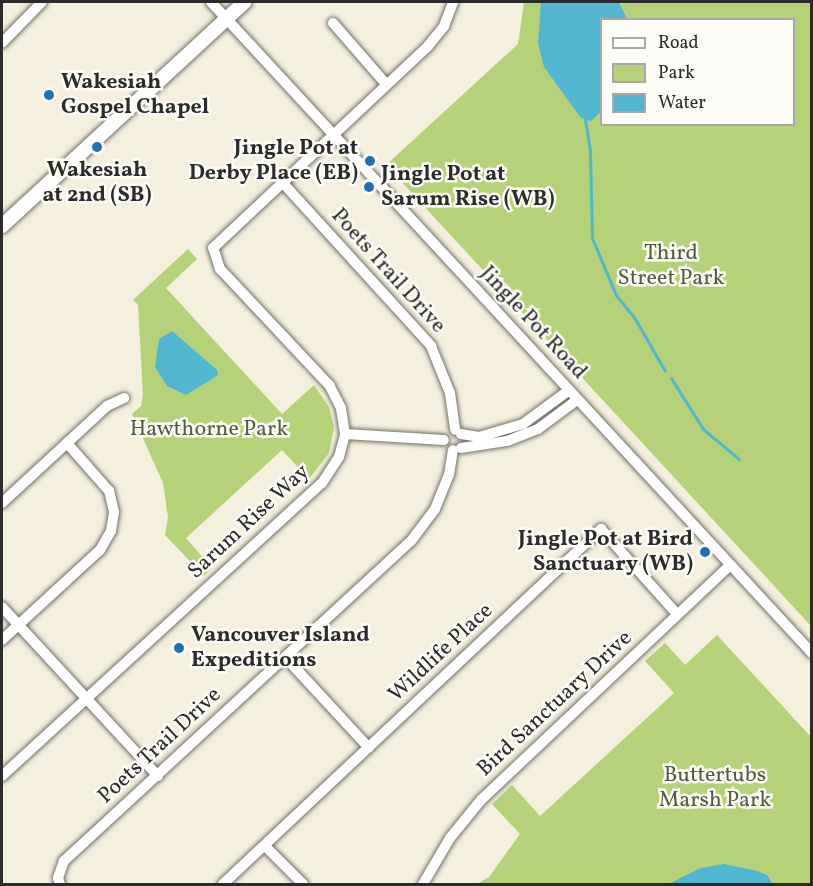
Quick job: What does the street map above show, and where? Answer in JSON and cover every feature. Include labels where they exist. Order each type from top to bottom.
[{"type":"main road","points":[[2,226],[245,2]]},
{"type":"street","points":[[2,43],[42,2]]},
{"type":"street","name":"Jingle Pot Road","points":[[211,2],[812,653]]},
{"type":"street","name":"Sarum Rise Way","points":[[2,776],[87,701],[322,483],[339,458],[345,434],[341,408],[330,386],[220,269],[212,254],[216,244],[428,46],[444,26],[453,2]]},
{"type":"street","points":[[333,23],[386,84]]},
{"type":"street","name":"Poets Trail Drive","points":[[60,885],[58,878],[64,861],[411,542],[435,509],[449,475],[457,449],[458,432],[450,393],[431,346],[282,182]]},
{"type":"street","points":[[444,440],[458,432],[479,436],[523,424],[568,391]]},
{"type":"street","points":[[2,503],[107,405],[124,398]]},
{"type":"street","points":[[345,434],[444,440],[457,449],[507,441],[538,429],[577,400]]},
{"type":"street","points":[[2,640],[100,550],[111,531],[114,512],[109,491],[66,443]]},
{"type":"street","name":"Wildlife Place","points":[[224,885],[601,528],[677,614]]},
{"type":"street","name":"Bird Sanctuary Drive","points":[[423,885],[450,838],[482,800],[730,565]]},
{"type":"street","points":[[2,607],[158,776]]},
{"type":"street","points":[[285,658],[369,748]]},
{"type":"street","points":[[265,846],[303,885]]},
{"type":"green space","name":"Third Street Park","points":[[524,2],[811,2],[811,626],[386,165],[518,44]]},
{"type":"green space","name":"Hawthorne Park","points":[[188,249],[197,259],[166,288],[282,414],[314,385],[329,407],[334,427],[329,453],[309,479],[282,450],[186,538],[212,568],[204,576],[165,535],[168,517],[163,483],[132,414],[141,406],[143,395],[138,305],[133,300]]},
{"type":"green space","name":"Buttertubs Marsh Park","points":[[717,635],[811,737],[811,884],[477,884],[489,877],[520,834],[492,804],[512,785],[540,816],[674,693],[645,661],[665,643],[685,665]]},
{"type":"water","points":[[541,2],[619,2],[627,18],[600,18],[600,113],[591,121],[581,118],[544,67],[538,43]]},
{"type":"water","points":[[172,331],[217,370],[218,375],[186,395],[167,386],[155,367],[159,339]]},
{"type":"water","points":[[724,864],[767,875],[773,884],[668,884],[701,868]]},
{"type":"waterway","points":[[585,119],[590,150],[592,238],[616,295],[634,317],[665,371]]},
{"type":"waterway","points":[[671,378],[703,429],[739,459]]},
{"type":"place","name":"Wakesiah Gospel Chapel","points":[[49,95]]},
{"type":"place","name":"Wakesiah at 2nd (SB)","points":[[97,147]]},
{"type":"place","name":"Jingle Pot at Derby Place (EB)","points":[[370,161]]},
{"type":"place","name":"Jingle Pot at Sarum Rise (WB)","points":[[369,187]]},
{"type":"place","name":"Jingle Pot at Bird Sanctuary (WB)","points":[[705,552]]},
{"type":"place","name":"Vancouver Island Expeditions","points":[[179,648]]}]
